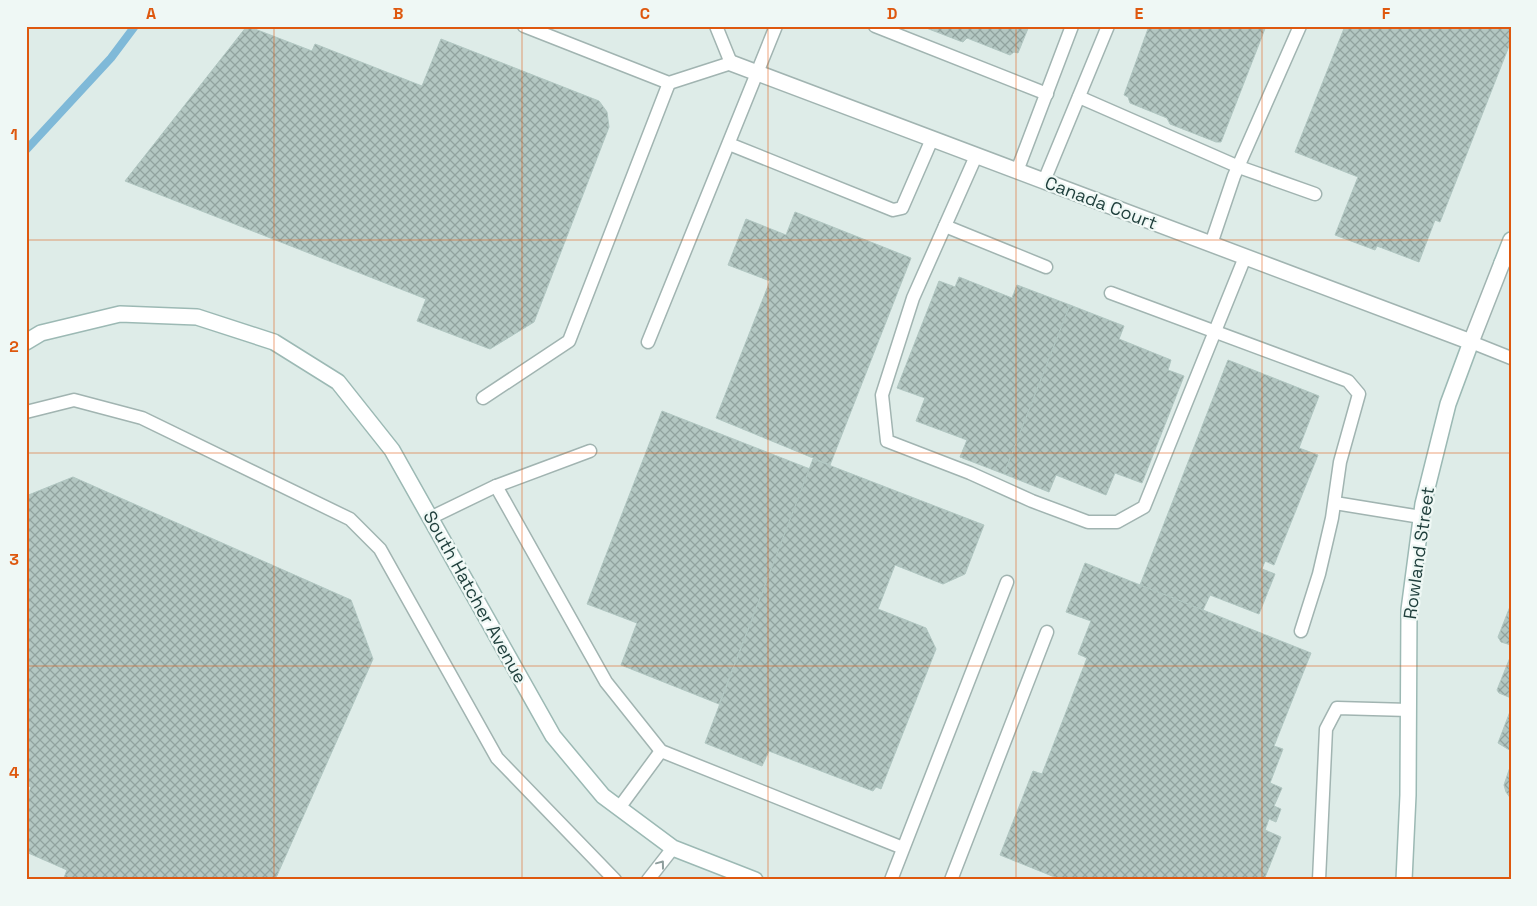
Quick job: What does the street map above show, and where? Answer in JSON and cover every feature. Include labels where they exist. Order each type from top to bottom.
[{"type":"street","name":"Canada Court","points":[[731,63],[1471,342]]},
{"type":"street","name":"Rowland Street","points":[[1404,880],[1408,795],[1409,610],[1421,517],[1448,404],[1471,342],[1506,265],[1511,240]]},
{"type":"street","name":"South Hatcher Avenue","points":[[26,342],[41,333],[120,314],[196,317],[274,342],[338,382],[392,450],[553,736],[603,796],[673,848],[755,880]]},
{"type":"lane","points":[[524,26],[669,83],[731,63],[716,26]]},
{"type":"lane","points":[[648,342],[776,26]]},
{"type":"lane","points":[[875,26],[1047,94]]},
{"type":"lane","points":[[1017,171],[1072,26]]},
{"type":"lane","points":[[1044,181],[1108,26]]},
{"type":"lane","points":[[1211,244],[1239,167],[1300,26]]},
{"type":"lane","points":[[483,398],[569,341],[669,83]]},
{"type":"lane","points":[[1079,97],[1239,167],[1316,194]]},
{"type":"lane","points":[[729,144],[893,210],[902,208],[932,139]]},
{"type":"lane","points":[[976,156],[913,298],[882,395],[888,441],[970,473],[1032,501],[1088,522],[1117,522],[1144,507],[1245,257]]},
{"type":"lane","points":[[945,226],[1046,267]]},
{"type":"lane","points":[[1111,292],[1348,381],[1359,394],[1340,462],[1334,503],[1319,574],[1301,631]]},
{"type":"lane","points":[[1471,342],[1511,358]]},
{"type":"lane","points":[[26,412],[74,400],[142,418],[350,519],[380,549],[496,758],[615,880]]},
{"type":"lane","points":[[430,518],[496,486],[590,451]]},
{"type":"lane","points":[[496,486],[606,682],[661,752],[904,848]]},
{"type":"lane","points":[[1334,503],[1421,517]]},
{"type":"lane","points":[[891,880],[1007,582]]},
{"type":"lane","points":[[952,880],[1047,632]]},
{"type":"lane","points":[[1319,880],[1326,729],[1337,708],[1409,710]]},
{"type":"lane","points":[[619,808],[661,752]]},
{"type":"lane","points":[[648,880],[673,848]]},
{"type":"building","points":[[247,26],[312,51],[315,44],[422,86],[441,39],[599,101],[607,112],[609,127],[534,322],[490,349],[417,321],[426,299],[125,181]]},
{"type":"building","points":[[921,26],[1029,26],[1018,53],[1014,52],[1010,55],[967,38],[963,42]]},
{"type":"building","points":[[1149,26],[1266,26],[1221,142],[1216,142],[1170,124],[1167,118],[1130,103],[1128,97],[1124,95]]},
{"type":"building","points":[[1345,26],[1511,26],[1511,41],[1440,222],[1435,220],[1419,262],[1377,246],[1375,250],[1335,235],[1358,177],[1295,152]]},
{"type":"building","points":[[795,212],[911,258],[830,465],[716,418],[770,281],[728,265],[746,219],[786,235]]},
{"type":"building","points":[[959,277],[1012,298],[1017,285],[1070,305],[1004,474],[960,457],[967,440],[916,421],[925,398],[897,388],[939,281],[955,287]]},
{"type":"building","points":[[1070,305],[1124,326],[1119,339],[1171,360],[1168,370],[1184,376],[1142,483],[1115,473],[1106,495],[1056,475],[1049,492],[1004,474]]},
{"type":"building","points":[[1228,360],[1319,396],[1299,448],[1318,455],[1274,565],[1265,561],[1262,569],[1275,574],[1259,614],[1210,595],[1203,610],[1140,585]]},
{"type":"building","points":[[662,411],[810,469],[719,704],[621,665],[637,623],[587,604]]},
{"type":"building","points":[[813,459],[984,525],[965,574],[943,584],[895,565],[878,609],[926,628],[936,649],[881,789],[876,787],[873,791],[769,751],[762,766],[705,743]]},
{"type":"building","points":[[73,477],[351,600],[373,659],[275,880],[63,880],[67,870],[26,852],[26,799],[31,787],[26,785],[26,496]]},
{"type":"building","points":[[1085,563],[1311,653],[1274,746],[1283,749],[1270,783],[1282,788],[1274,806],[1281,809],[1276,822],[1269,819],[1265,830],[1281,837],[1264,880],[1062,880],[1000,855],[1033,771],[1042,774],[1087,658],[1078,654],[1091,621],[1066,612]]},
{"type":"building","points":[[1511,604],[1511,645],[1501,642],[1498,637]]},
{"type":"building","points":[[1511,655],[1511,698],[1499,693],[1497,690]]},
{"type":"building","points":[[1511,709],[1511,751],[1498,743]]},
{"type":"building","points":[[1511,764],[1511,799],[1504,785]]},
{"type":"waterway","points":[[26,150],[111,58],[135,26]]}]
